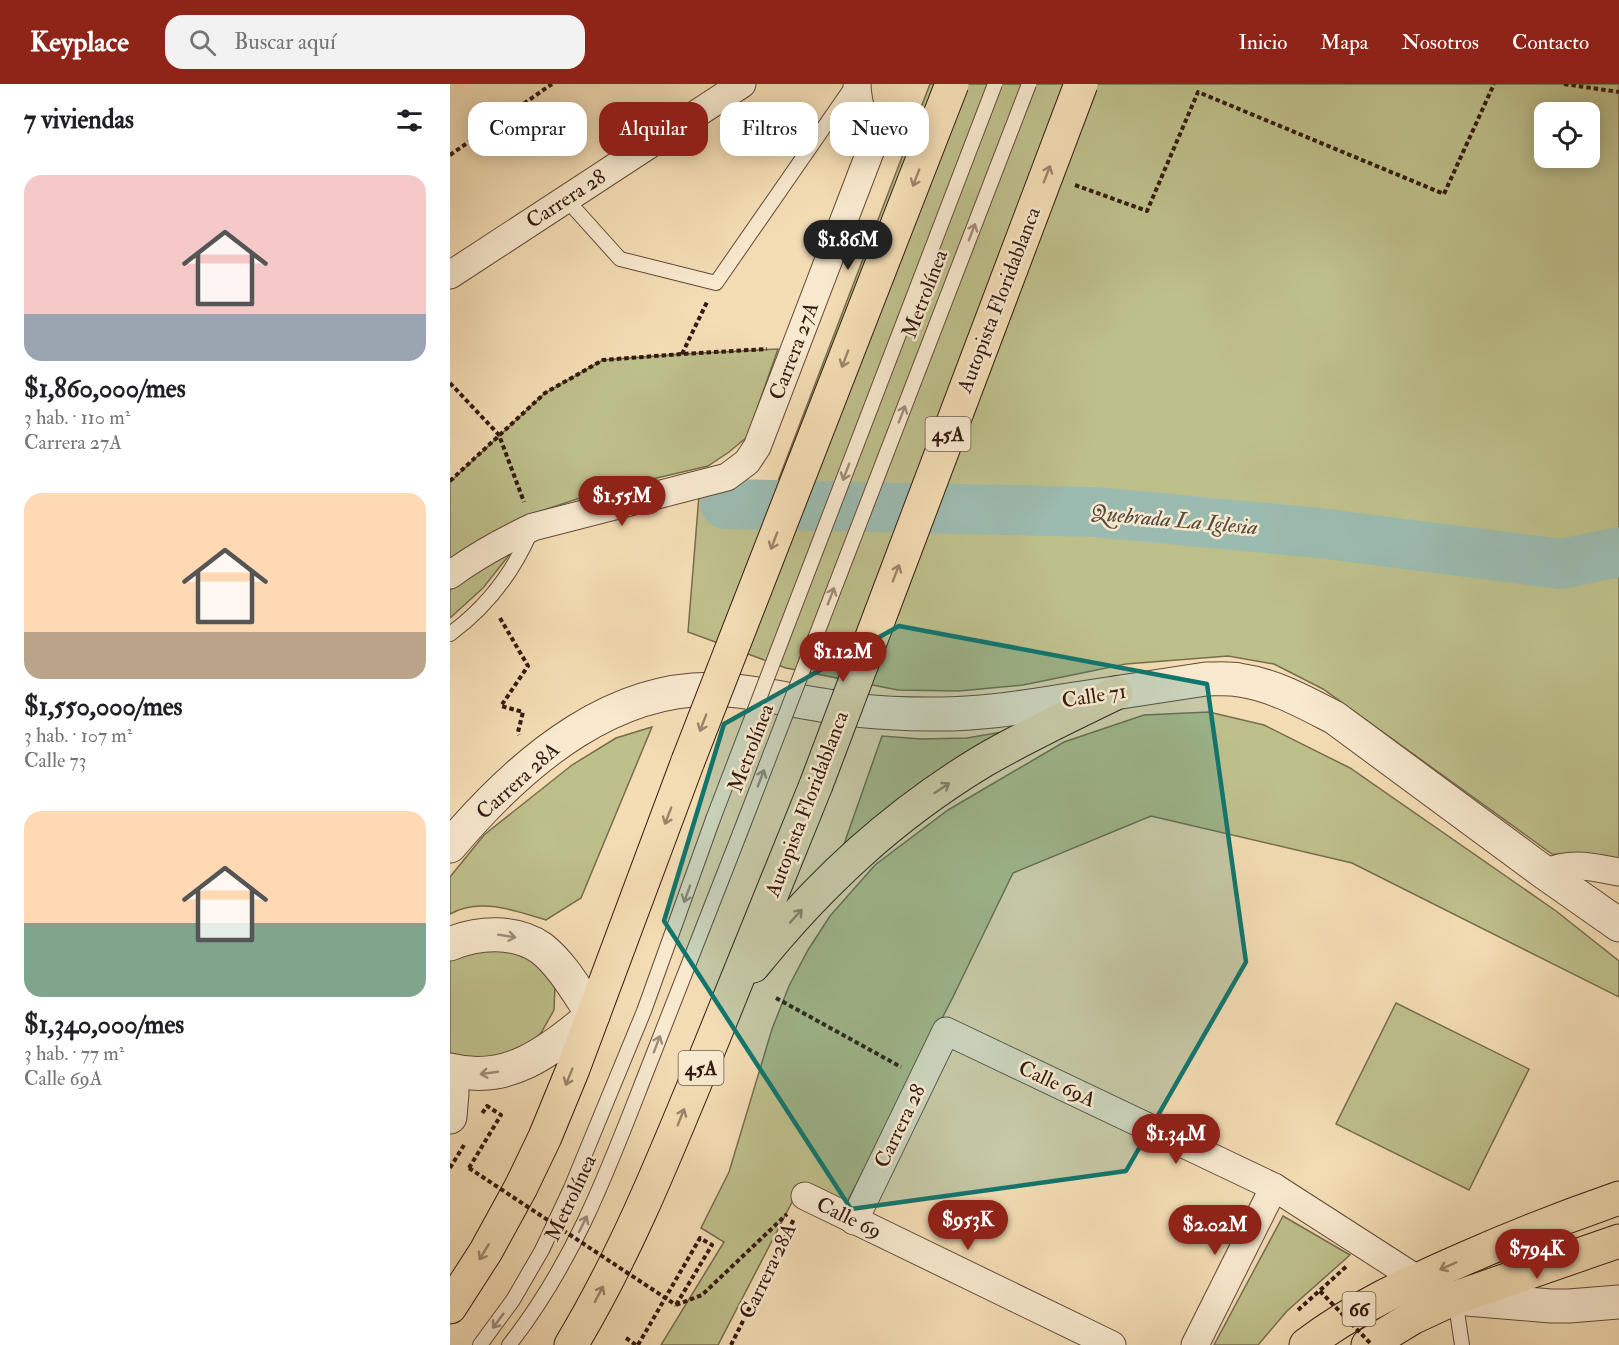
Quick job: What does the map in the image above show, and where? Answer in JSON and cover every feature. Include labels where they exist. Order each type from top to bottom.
[{"type":"highway","points":[[450,1307],[486,1251],[545,1137],[688,761],[952,84]]},
{"type":"highway","name":"Autopista Floridablanca","points":[[571,1345],[641,1211],[816,784],[1081,84]]},
{"type":"highway","points":[[731,993],[818,891],[875,837],[982,762],[1030,735],[1116,693]]},
{"type":"highway","name":"66","points":[[1306,1345],[1350,1314],[1392,1290],[1522,1233],[1619,1198]]},
{"type":"highway","name":"66","points":[[1368,1345],[1412,1318],[1455,1298],[1619,1241]]},
{"type":"street","name":"Carrera 28","points":[[450,275],[742,84]]},
{"type":"street","name":"Carrera 27A","points":[[533,527],[727,477],[747,462],[757,447],[870,152],[869,136],[856,84]]},
{"type":"street","points":[[450,575],[476,556],[533,527]]},
{"type":"street","name":"Calle 71","points":[[591,723],[656,695],[693,689],[736,691],[855,710],[895,714],[935,714],[990,712],[1206,679],[1237,679],[1269,686],[1335,718],[1619,925]]},
{"type":"street","name":"Carrera 28A","points":[[450,846],[492,800],[536,760],[591,723]]},
{"type":"street","points":[[1545,873],[1566,865],[1619,872]]},
{"type":"street","points":[[450,944],[475,936],[492,934],[506,935],[540,947],[553,960],[593,1015],[561,1041],[527,1063],[485,1074],[450,1071],[452,1093],[464,1127]]},
{"type":"street","name":"Carrera 28","points":[[854,1221],[946,1031]]},
{"type":"street","name":"Calle 69A","points":[[946,1031],[1274,1187],[1417,1280]]},
{"type":"street","points":[[1195,1345],[1274,1187]]},
{"type":"street","name":"Calle 69","points":[[805,1196],[1112,1345]]},
{"type":"street","points":[[1455,1298],[1551,1306],[1619,1302]]},
{"type":"lane","points":[[566,199],[620,259],[716,283],[856,84]]},
{"type":"lane","name":"Metrolínea","points":[[480,1345],[519,1290],[542,1250],[571,1188],[644,1011],[713,819],[995,84]]},
{"type":"lane","name":"Metrolínea","points":[[509,1345],[557,1276],[600,1190],[1029,84]]},
{"type":"lane","points":[[450,634],[489,599],[505,579],[520,556],[533,527]]},
{"type":"lane","points":[[1455,1298],[1462,1345]]},
{"type":"path","points":[[450,155],[552,84]]},
{"type":"path","points":[[1069,183],[1147,211],[1198,92],[1444,194],[1494,84]]},
{"type":"path","points":[[1564,84],[1619,92]]},
{"type":"path","points":[[682,354],[716,283]]},
{"type":"path","points":[[450,482],[545,393],[603,360],[795,348]]},
{"type":"path","points":[[450,383],[499,435],[533,527]]},
{"type":"path","points":[[489,599],[528,666],[501,706],[523,712],[518,732],[536,760]]},
{"type":"path","points":[[776,998],[922,1079]]},
{"type":"path","points":[[450,1168],[464,1127],[487,1106],[501,1114],[469,1168],[676,1305],[712,1245],[700,1238],[637,1345],[626,1338]]},
{"type":"path","name":"Calle 69","points":[[676,1305],[702,1295],[805,1196]]},
{"type":"path","name":"Carrera 28A","points":[[731,1345],[805,1196]]},
{"type":"path","points":[[1297,1311],[1350,1263],[1356,1269]]},
{"type":"path","points":[[1320,1291],[1372,1345]]},
{"type":"highlighted area","points":[[899,626],[1207,684],[1246,962],[1126,1171],[851,1209],[664,921],[724,724]]},
{"type":"green space","points":[[930,84],[1619,84],[1619,858],[1552,854],[1323,689],[1274,664],[1228,656],[1126,664],[1023,685],[959,691],[898,690],[786,668],[688,632],[699,495],[778,481],[902,156],[929,156],[929,102],[923,102]]},
{"type":"green space","points":[[778,349],[747,437],[708,466],[601,491],[535,513],[450,563],[450,482],[545,393],[603,360]]},
{"type":"green space","points":[[514,549],[483,588],[450,618],[450,590],[474,571]]},
{"type":"green space","points":[[1209,712],[1264,725],[1350,768],[1556,911],[1619,961],[1619,997],[1352,863],[1151,816],[1013,873],[952,999],[847,1202],[802,1183],[718,1345],[661,1345],[724,1242],[701,1228],[729,1172],[772,1029],[789,986],[830,916],[875,865],[948,810],[1064,742],[1144,715]]},
{"type":"green space","points":[[652,727],[581,898],[546,920],[486,906],[473,906],[450,914],[450,877],[484,835],[572,765],[616,738]]},
{"type":"green space","points":[[1008,731],[926,780],[878,815],[843,847],[882,736],[921,739],[967,738]]},
{"type":"green space","points":[[458,950],[529,951],[555,985],[554,1010],[541,1033],[526,1049],[500,1060],[450,1058],[450,953]]},
{"type":"green space","points":[[1396,1003],[1529,1069],[1469,1190],[1336,1124]]},
{"type":"green space","points":[[1283,1216],[1350,1255],[1287,1311],[1258,1345],[1214,1345]]},
{"type":"waterway","name":"Quebrada La Iglesia","points":[[725,504],[1095,512],[1319,533],[1561,564],[1619,552]]}]
